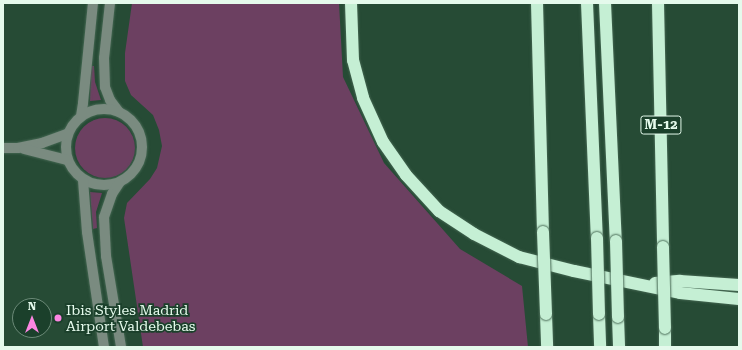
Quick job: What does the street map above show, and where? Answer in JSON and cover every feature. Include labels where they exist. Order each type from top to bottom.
[{"type":"highway","points":[[351,3],[353,60],[363,98],[383,142],[406,175],[439,211],[474,234],[519,257],[574,271],[638,283],[680,293],[739,300]]},
{"type":"highway","points":[[537,3],[547,347]]},
{"type":"highway","points":[[587,3],[600,347]]},
{"type":"highway","points":[[605,3],[616,241],[618,347]]},
{"type":"highway","name":"M-12","points":[[658,3],[665,347]]},
{"type":"highway","points":[[638,283],[680,281],[739,285]]},
{"type":"street","points":[[81,116],[93,3]]},
{"type":"street","points":[[110,3],[104,58],[105,86],[110,100],[119,112]]},
{"type":"street","points":[[106,109],[119,112],[130,119],[138,129],[142,147],[138,165],[131,175],[120,182],[108,186],[95,185],[83,180],[73,171],[67,160],[65,147],[67,134],[73,124],[81,116],[93,111],[106,109]]},
{"type":"street","points":[[3,148],[18,148],[42,143],[67,134]]},
{"type":"street","points":[[18,148],[67,160]]},
{"type":"street","points":[[83,180],[87,232],[104,347]]},
{"type":"street","points":[[120,182],[112,194],[104,217],[106,256],[121,347]]},
{"type":"shaded area","points":[[132,3],[339,3],[343,77],[384,163],[460,249],[522,286],[528,347],[143,347],[124,218],[127,203],[150,179],[157,168],[162,146],[159,130],[153,115],[131,95],[125,81],[125,53]]},
{"type":"shaded area","points":[[91,66],[94,66],[95,82],[101,100],[90,101]]},
{"type":"shaded area","points":[[105,118],[122,123],[130,131],[135,148],[130,165],[122,173],[105,178],[88,173],[80,165],[75,148],[80,131],[88,123]]},
{"type":"shaded area","points":[[90,192],[102,193],[96,212],[97,228],[93,229]]},
{"type":"place","name":"Ibis Styles Madrid Airport Valdebebas","points":[[58,318]]}]
